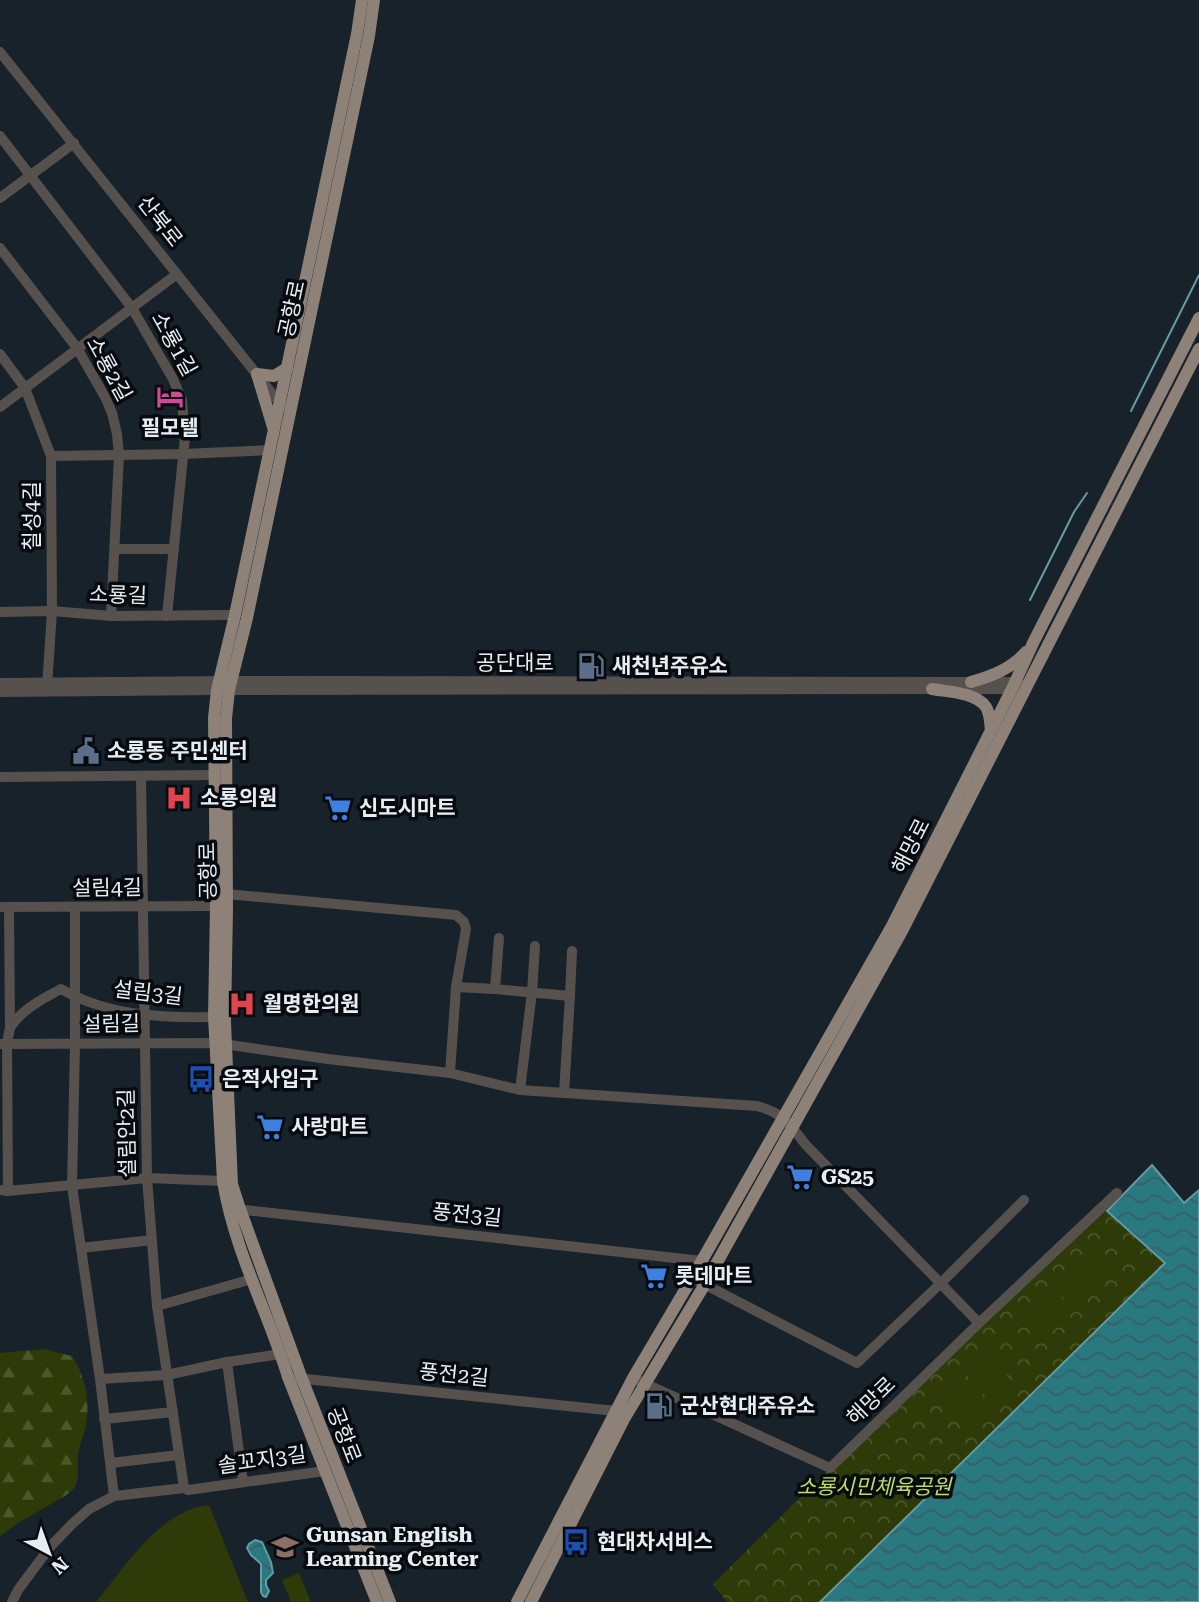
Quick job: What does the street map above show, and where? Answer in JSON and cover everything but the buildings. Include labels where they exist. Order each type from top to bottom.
[{"type":"main road","name":"공항로","points":[[362,0],[235,615],[224,686],[227,894],[221,1044],[223,1181],[390,1602]]},
{"type":"main road","name":"공항로","points":[[374,0],[369,36],[247,618],[214,718],[214,1017],[221,1044],[233,1208],[251,1279],[377,1602]]},
{"type":"main road","name":"해망로","points":[[531,1602],[618,1432],[639,1380],[692,1278],[892,926],[991,730],[1021,686],[1034,641],[1199,319]]},
{"type":"main road","name":"해망로","points":[[517,1602],[616,1411],[705,1284],[902,931],[1021,686],[1199,349]]},
{"type":"main road","points":[[274,432],[257,374],[274,376],[288,368]]},
{"type":"main road","points":[[971,682],[1005,670],[1024,655],[1034,641]]},
{"type":"main road","points":[[932,689],[968,696],[978,701],[985,707],[991,730]]},
{"type":"street","name":"산북로","points":[[0,52],[290,414]]},
{"type":"street","name":"소룡1길","points":[[0,136],[132,308],[173,379],[182,400],[184,454],[167,616]]},
{"type":"street","points":[[0,198],[74,143]]},
{"type":"street","name":"소룡2길","points":[[0,248],[77,348],[112,413],[119,455],[111,616]]},
{"type":"street","points":[[0,407],[177,274]]},
{"type":"street","name":"칠성4길","points":[[0,354],[25,388],[51,456],[52,611],[47,687]]},
{"type":"street","points":[[51,456],[270,450]]},
{"type":"street","points":[[115,548],[174,549]]},
{"type":"street","name":"소룡길","points":[[0,612],[52,611],[111,616],[235,615]]},
{"type":"street","name":"공단대로","points":[[0,691],[47,687],[971,682],[1021,686]]},
{"type":"street","name":"공단대로","points":[[0,683],[47,687]]},
{"type":"street","name":"공단대로","points":[[224,686],[932,689],[1021,686]]},
{"type":"street","points":[[0,777],[214,775]]},
{"type":"street","name":"설림안2길","points":[[141,776],[147,1178],[157,1306],[184,1488]]},
{"type":"street","points":[[227,894],[456,915],[464,922],[466,929],[456,987],[450,1073]]},
{"type":"street","name":"설림4길","points":[[4,907],[216,906]]},
{"type":"street","points":[[4,907],[10,1028],[3,1044],[4,1191],[147,1178],[223,1181]]},
{"type":"street","points":[[12,1602],[50,1547],[71,1525],[89,1509],[114,1496],[72,1186],[75,908]]},
{"type":"street","points":[[495,989],[499,938]]},
{"type":"street","points":[[520,1090],[535,946]]},
{"type":"street","points":[[564,1093],[572,951]]},
{"type":"street","points":[[456,987],[570,996]]},
{"type":"street","name":"설림3길","points":[[10,1028],[33,1005],[61,989],[75,998],[108,1009],[145,1016],[214,1017]]},
{"type":"street","name":"설림길","points":[[3,1044],[221,1044],[450,1073],[520,1090],[757,1106],[782,1116]]},
{"type":"street","points":[[782,1116],[806,1145],[979,1323]]},
{"type":"street","name":"해망로","points":[[639,1380],[830,1468],[1117,1193]]},
{"type":"street","points":[[692,1278],[857,1363],[1024,1200]]},
{"type":"street","name":"풍전3길","points":[[233,1208],[702,1261]]},
{"type":"street","points":[[81,1248],[152,1240]]},
{"type":"street","points":[[157,1306],[251,1279]]},
{"type":"street","points":[[100,1379],[167,1375],[281,1354]]},
{"type":"street","points":[[227,1362],[243,1482]]},
{"type":"street","name":"풍전2길","points":[[288,1377],[616,1411]]},
{"type":"street","points":[[104,1419],[173,1412]]},
{"type":"street","points":[[111,1463],[178,1454]]},
{"type":"street","name":"솔꼬지3길","points":[[114,1496],[184,1488],[188,1490],[325,1471]]},
{"type":"green space","name":"소룡시민체육공원","points":[[1102,1207],[1165,1263],[820,1602],[727,1602],[713,1584]]},
{"type":"green space","points":[[1090,1251],[1113,1274],[1078,1309],[1057,1285]]},
{"type":"green space","points":[[1053,1288],[1074,1311],[1040,1344],[1020,1320]]},
{"type":"green space","points":[[43,1349],[72,1356],[84,1382],[87,1410],[79,1451],[77,1481],[68,1494],[0,1536],[0,1353]]},
{"type":"green space","points":[[982,1349],[1012,1381],[991,1401],[961,1369]]},
{"type":"green space","points":[[958,1372],[989,1404],[970,1423],[940,1391]]},
{"type":"green space","points":[[209,1505],[248,1602],[96,1602],[131,1557],[160,1528],[192,1509]]},
{"type":"green space","points":[[299,1573],[311,1602],[291,1602],[282,1580]]},
{"type":"water","points":[[1152,1165],[1184,1203],[1199,1190],[1199,1602],[820,1602],[1165,1263],[1107,1211]]},
{"type":"water","points":[[255,1540],[262,1542],[271,1562],[273,1573],[266,1580],[269,1591],[266,1597],[261,1592],[261,1564],[247,1548]]},
{"type":"waterway","points":[[1131,411],[1199,275]]},
{"type":"waterway","points":[[1030,600],[1074,512],[1087,493]]},
{"type":"place","name":"필모텔","points":[[170,397]]},
{"type":"place","name":"새천년주유소","points":[[591,666]]},
{"type":"place","name":"소룡동 주민센터","points":[[86,751]]},
{"type":"place","name":"소룡의원","points":[[179,798]]},
{"type":"place","name":"신도시마트","points":[[338,808]]},
{"type":"place","name":"월명한의원","points":[[242,1004]]},
{"type":"place","name":"은적사입구","points":[[201,1079]]},
{"type":"place","name":"사랑마트","points":[[270,1127]]},
{"type":"place","name":"GS25","points":[[800,1177]]},
{"type":"place","name":"롯데마트","points":[[654,1276]]},
{"type":"place","name":"군산현대주유소","points":[[659,1406]]},
{"type":"place","name":"현대차서비스","points":[[576,1542]]},
{"type":"place","name":"Gunsan English Learning Center","points":[[285,1547]]}]
